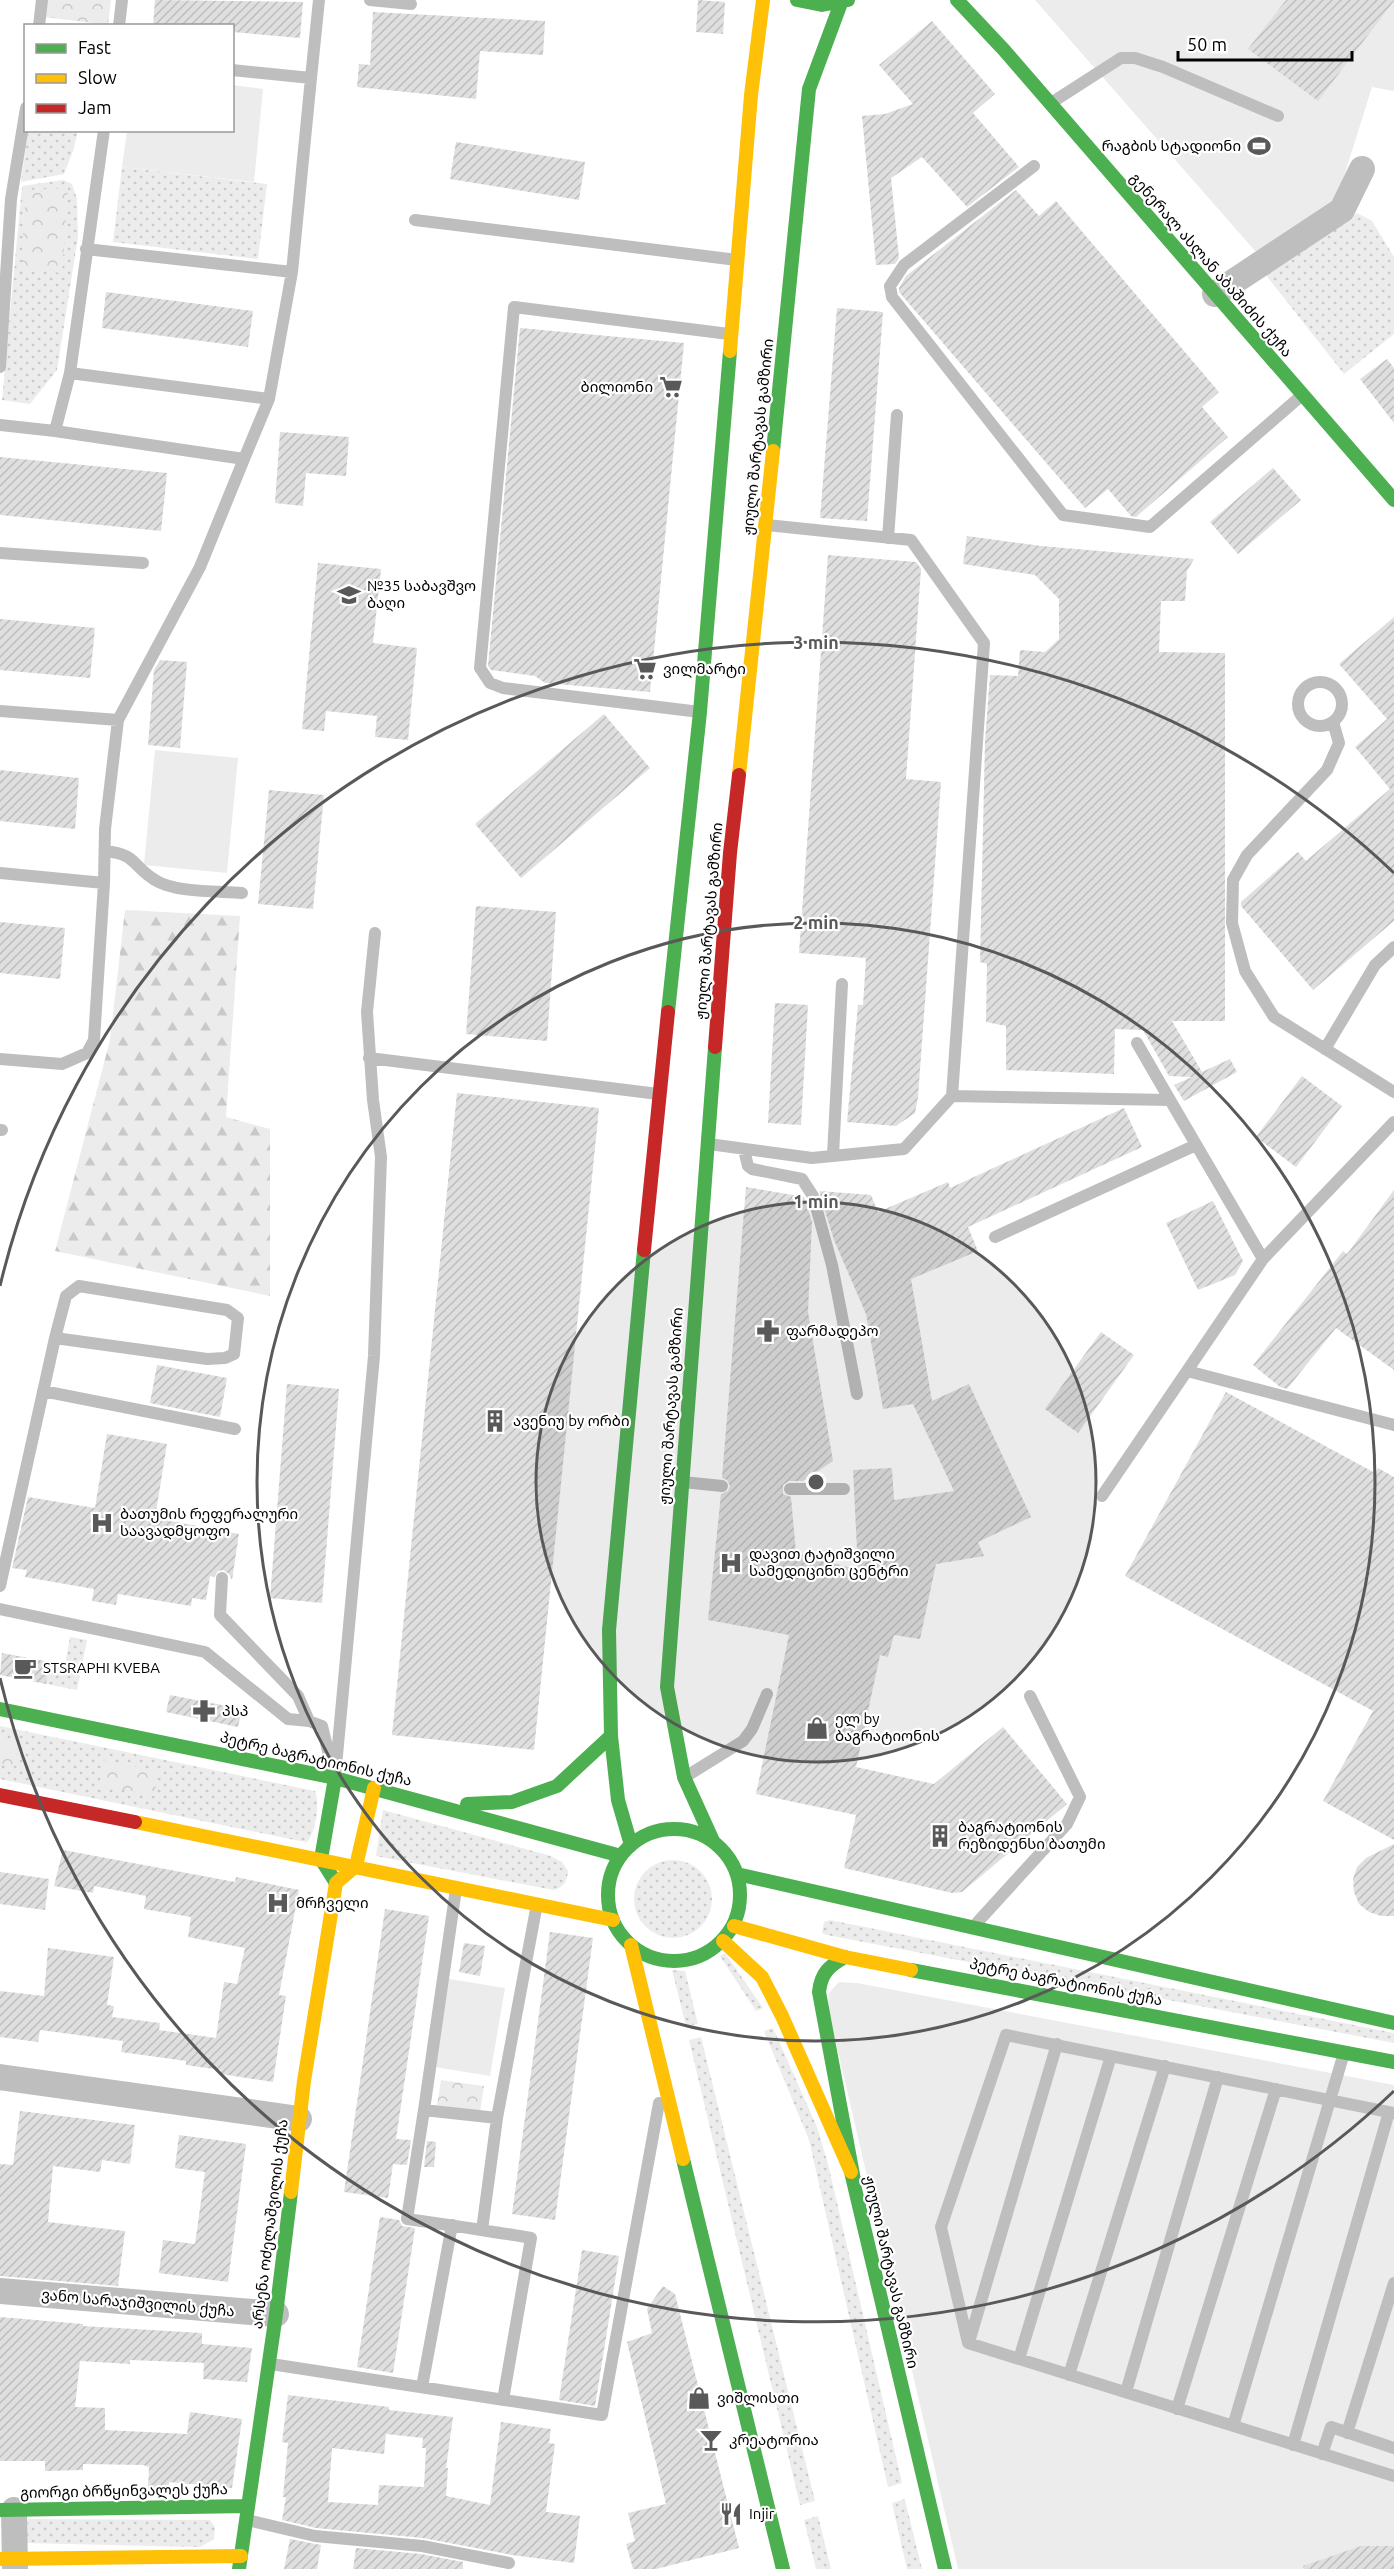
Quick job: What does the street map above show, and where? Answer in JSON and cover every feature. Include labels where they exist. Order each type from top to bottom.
[{"type":"main road","name":"ჟიული შარტავას გამზირი","points":[[631,1845],[618,1800],[611,1736],[609,1630],[659,1094],[700,712],[753,74],[763,0]]},
{"type":"main road","points":[[797,0],[814,6],[844,2]]},
{"type":"main road","name":"ჟიული შარტავას გამზირი","points":[[713,1841],[684,1777],[667,1687],[730,853],[766,525],[809,89],[844,2]]},
{"type":"main road","name":"გენერალ ასლან აბაშიძის ქუჩა","points":[[952,3],[1004,50],[1394,501]]},
{"type":"main road","name":"პეტრე ბაგრატიონის ქუჩა","points":[[0,1709],[335,1778],[621,1856]]},
{"type":"main road","points":[[426,1802],[478,1805],[512,1802],[557,1786],[611,1736]]},
{"type":"main road","points":[[335,1778],[321,1859],[336,1883],[356,1866],[374,1788]]},
{"type":"main road","points":[[0,1795],[613,1920]]},
{"type":"main road","points":[[671,1830],[700,1834],[713,1841],[727,1856],[737,1874],[741,1891],[740,1909],[734,1926],[723,1941],[703,1956],[678,1962],[653,1958],[631,1945],[613,1920],[608,1894],[610,1881],[621,1856],[643,1837],[671,1830]]},
{"type":"main road","name":"პეტრე ბაგრატიონის ქუჩა","points":[[737,1874],[1394,2024]]},
{"type":"main road","name":"არსენა ოძელაშვილის ქუჩა","points":[[240,2563],[276,2314],[298,2119],[336,1883]]},
{"type":"main road","name":"პეტრე ბაგრატიონის ქუჩა","points":[[734,1926],[844,1957],[1394,2061]]},
{"type":"main road","name":"ჟიული შარტავას გამზირი","points":[[723,1941],[762,1977],[782,2016],[854,2180],[945,2569]]},
{"type":"main road","points":[[631,1945],[783,2569]]},
{"type":"main road","points":[[844,1957],[830,1965],[820,1977],[819,1992],[854,2180]]},
{"type":"main road","name":"გიორგი ბრწყინვალეს ქუჩა","points":[[7,2510],[247,2512]]},
{"type":"main road","points":[[9,2562],[240,2563]]},
{"type":"street","points":[[1215,294],[1341,210],[1362,169]]},
{"type":"street","points":[[0,2077],[298,2119]]},
{"type":"street","name":"ვანო სარაჯიშვილის ქუჩა","points":[[0,2291],[276,2314]]},
{"type":"street","points":[[7,2510],[9,2562]]},
{"type":"lane","points":[[33,0],[42,0],[39,24]]},
{"type":"lane","points":[[119,24],[122,0]]},
{"type":"lane","points":[[0,1059],[62,1064],[87,1053],[94,1040],[104,883],[105,828],[118,720],[200,567],[269,399],[292,272],[319,0]]},
{"type":"lane","points":[[370,0],[411,4]]},
{"type":"lane","points":[[1050,104],[1121,58],[1135,58],[1163,67],[1278,116]]},
{"type":"lane","points":[[234,70],[311,78]]},
{"type":"lane","points":[[0,367],[6,198],[24,117]]},
{"type":"lane","points":[[55,430],[70,373],[104,132]]},
{"type":"lane","points":[[1034,166],[904,265],[890,286],[892,297],[1062,515],[1150,527],[1302,395]]},
{"type":"lane","points":[[415,220],[738,260]]},
{"type":"lane","points":[[86,249],[292,272]]},
{"type":"lane","points":[[700,712],[503,688],[490,683],[480,668],[514,307],[731,335]]},
{"type":"lane","points":[[70,373],[269,399]]},
{"type":"lane","points":[[888,538],[897,415]]},
{"type":"lane","points":[[0,425],[55,430],[244,459]]},
{"type":"lane","points":[[708,1144],[812,1158],[904,1149],[952,1096],[984,643],[911,540],[766,525]]},
{"type":"lane","points":[[0,553],[143,563]]},
{"type":"lane","points":[[0,711],[118,720]]},
{"type":"lane","points":[[1333,722],[1339,743],[1328,770],[1247,855],[1233,880],[1232,923],[1245,972],[1274,1017],[1394,1092]]},
{"type":"lane","points":[[105,851],[122,853],[136,861],[155,880],[172,887],[242,893]]},
{"type":"lane","points":[[0,873],[104,883]]},
{"type":"lane","points":[[335,1778],[374,1356],[381,1157],[369,1058],[367,1012],[375,933]]},
{"type":"lane","points":[[1325,1049],[1374,965],[1394,947]]},
{"type":"lane","points":[[833,1155],[842,984]]},
{"type":"lane","points":[[1137,1043],[1263,1259]]},
{"type":"lane","points":[[369,1058],[659,1094]]},
{"type":"lane","points":[[952,1096],[1170,1100]]},
{"type":"lane","points":[[1102,1496],[1263,1259],[1394,1122]]},
{"type":"lane","points":[[995,1237],[1196,1145]]},
{"type":"lane","points":[[744,1150],[748,1166],[802,1179],[813,1196],[832,1265],[857,1394]]},
{"type":"lane","points":[[0,1586],[55,1338],[66,1296],[79,1286],[227,1310],[238,1318],[234,1354],[225,1358],[207,1359],[55,1338]]},
{"type":"lane","points":[[1186,1371],[1394,1425]]},
{"type":"lane","points":[[43,1391],[235,1429]]},
{"type":"lane","points":[[682,1482],[722,1486]]},
{"type":"lane","points":[[790,1489],[844,1489]]},
{"type":"lane","points":[[222,1578],[220,1615],[298,1696],[309,1721]]},
{"type":"lane","points":[[0,1609],[205,1652],[288,1719],[309,1721],[321,1726],[335,1778]]},
{"type":"lane","points":[[684,1777],[743,1741],[752,1729],[767,1694]]},
{"type":"lane","points":[[973,1927],[1067,1824],[1080,1797],[1029,1696]]},
{"type":"lane","points":[[456,1887],[408,2219],[531,2238],[503,2400]]},
{"type":"lane","points":[[482,2230],[497,2118],[537,1904]]},
{"type":"lane","points":[[968,2343],[941,2227],[1006,2035],[1391,2113],[1293,2445]]},
{"type":"lane","points":[[968,2343],[1058,2044]]},
{"type":"lane","points":[[1233,2426],[1345,2052]]},
{"type":"lane","points":[[1019,2359],[1111,2056]]},
{"type":"lane","points":[[1069,2375],[1165,2066]]},
{"type":"lane","points":[[1126,2392],[1218,2077]]},
{"type":"lane","points":[[269,2364],[602,2415],[664,2079]]},
{"type":"lane","points":[[1177,2409],[1276,2089]]},
{"type":"lane","points":[[424,2110],[497,2118]]},
{"type":"lane","points":[[422,2387],[452,2225]]},
{"type":"lane","points":[[1347,2433],[1394,2283]]},
{"type":"lane","points":[[968,2343],[1394,2476]]},
{"type":"lane","points":[[1322,2454],[1331,2427],[1394,2448]]},
{"type":"lane","points":[[247,2512],[315,2536],[422,2546],[508,2563]]},
{"type":"green space","points":[[47,0],[111,0],[108,24],[45,17]]},
{"type":"green space","name":"რაგბის სტადიონი","points":[[1035,0],[1394,0],[1394,91],[1372,87],[1336,202],[1256,252]]},
{"type":"green space","points":[[234,85],[263,89],[254,182],[122,167],[127,132],[234,132]]},
{"type":"green space","points":[[28,132],[78,132],[64,174],[21,182]]},
{"type":"green space","points":[[122,167],[267,184],[258,259],[113,242]]},
{"type":"green space","points":[[63,180],[72,184],[77,199],[78,237],[57,370],[30,404],[2,400],[22,186]]},
{"type":"green space","points":[[68,188],[62,273],[21,269],[26,190]]},
{"type":"green space","points":[[1357,213],[1372,221],[1394,257],[1394,334],[1344,374],[1265,274]]},
{"type":"green space","points":[[155,750],[238,758],[227,873],[144,865]]},
{"type":"green space","points":[[125,910],[240,916],[226,1117],[270,1129],[270,1296],[55,1251],[110,1040]]},
{"type":"green space","points":[[70,1637],[87,1640],[77,1690],[46,1684],[50,1662],[65,1665]]},
{"type":"green space","points":[[0,1726],[315,1791],[317,1810],[313,1832],[307,1842],[300,1841],[0,1779]]},
{"type":"green space","points":[[0,1738],[19,1742],[14,1766],[0,1763]]},
{"type":"green space","points":[[104,1760],[159,1771],[154,1796],[99,1785]]},
{"type":"green space","points":[[383,1810],[551,1856],[562,1862],[568,1871],[566,1881],[553,1890],[376,1856]]},
{"type":"green space","points":[[673,1860],[688,1863],[701,1871],[709,1884],[712,1899],[709,1914],[701,1927],[688,1935],[673,1938],[658,1935],[645,1927],[637,1914],[634,1899],[637,1884],[645,1871],[658,1863]]},
{"type":"green space","points":[[830,1920],[1394,2033],[1394,2043],[827,1935],[822,1933],[824,1922]]},
{"type":"green space","points":[[725,1953],[763,2008],[756,2011],[720,1956]]},
{"type":"green space","points":[[672,1970],[685,1971],[698,2024],[686,2026]]},
{"type":"green space","points":[[449,1979],[505,1988],[490,2076],[435,2067]]},
{"type":"green space","points":[[839,1982],[857,1983],[1394,2085],[1394,2569],[958,2569],[828,2008],[829,1993]]},
{"type":"green space","points":[[773,2028],[817,2127],[828,2164],[902,2483],[888,2487],[809,2140],[764,2031]]},
{"type":"green space","points":[[701,2037],[815,2501],[800,2505],[689,2040]]},
{"type":"green space","points":[[441,2080],[484,2086],[480,2112],[437,2105]]},
{"type":"green space","points":[[905,2499],[922,2569],[907,2569],[892,2503]]},
{"type":"green space","points":[[818,2516],[831,2569],[816,2569],[804,2520]]},
{"type":"green space","points":[[28,2519],[210,2520],[215,2527],[214,2539],[200,2547],[24,2543]]},
{"type":"building","points":[[155,0],[303,2],[300,38],[234,32],[234,24],[153,24]]},
{"type":"building","points":[[698,0],[725,2],[723,34],[696,32]]},
{"type":"building","points":[[1286,0],[1394,1],[1318,101],[1248,49]]},
{"type":"building","points":[[373,12],[545,21],[543,55],[480,51],[476,99],[357,87],[359,64],[370,65]]},
{"type":"building","points":[[932,21],[995,94],[973,113],[1019,167],[967,207],[922,157],[891,178],[899,258],[895,264],[876,265],[862,116],[885,114],[913,104],[879,65]]},
{"type":"building","points":[[456,142],[585,162],[579,200],[450,179]]},
{"type":"building","points":[[1016,190],[1039,216],[1056,201],[1219,392],[1202,407],[1228,437],[1136,517],[1131,516],[1108,489],[1085,508],[899,292],[906,276]]},
{"type":"building","points":[[106,292],[253,311],[248,347],[102,328]]},
{"type":"building","points":[[837,308],[883,312],[867,521],[820,518]]},
{"type":"building","points":[[520,328],[684,343],[650,692],[545,683],[535,676],[491,670],[488,666]]},
{"type":"building","points":[[1387,359],[1394,368],[1394,423],[1360,379]]},
{"type":"building","points":[[280,432],[349,437],[346,476],[306,473],[303,506],[275,503]]},
{"type":"building","points":[[0,457],[167,473],[161,531],[0,515]]},
{"type":"building","points":[[1273,468],[1301,500],[1238,554],[1210,522]]},
{"type":"building","points":[[967,536],[1041,546],[1194,559],[1187,571],[1185,601],[1161,601],[1159,652],[1225,653],[1225,1021],[1172,1021],[1202,1072],[1230,1059],[1237,1072],[1184,1101],[1174,1085],[1192,1077],[1169,1076],[1143,1030],[1115,1029],[1114,1074],[1006,1070],[1006,1026],[986,1022],[987,964],[980,962],[985,742],[990,675],[1018,676],[1020,650],[1045,652],[1059,639],[1059,599],[1035,575],[963,564]]},
{"type":"building","points":[[828,555],[916,562],[921,569],[906,779],[941,782],[918,1097],[915,1113],[896,1126],[847,1122],[858,1005],[863,1005],[866,958],[799,953]]},
{"type":"building","points":[[318,563],[381,569],[373,643],[417,648],[408,740],[375,737],[377,716],[326,711],[324,731],[302,729]]},
{"type":"building","points":[[1394,617],[1394,921],[1313,990],[1241,906],[1241,902],[1298,852],[1306,861],[1390,789],[1355,747],[1387,719],[1339,664]]},
{"type":"building","points":[[0,619],[95,628],[90,678],[0,670]]},
{"type":"building","points":[[160,660],[187,662],[180,748],[148,745],[154,670]]},
{"type":"building","points":[[604,714],[650,768],[521,878],[475,824]]},
{"type":"building","points":[[0,770],[79,778],[75,829],[0,821]]},
{"type":"building","points":[[269,790],[324,795],[313,909],[258,904]]},
{"type":"building","points":[[476,906],[556,912],[547,1041],[466,1034]]},
{"type":"building","points":[[0,922],[65,928],[60,979],[0,973]]},
{"type":"building","points":[[775,1003],[808,1005],[801,1125],[768,1123]]},
{"type":"building","points":[[1302,1076],[1342,1106],[1296,1167],[1256,1137]]},
{"type":"building","name":"ავენიუ by ორბი","points":[[457,1093],[599,1108],[534,1750],[392,1735]]},
{"type":"building","points":[[1124,1108],[1142,1147],[968,1227],[978,1251],[911,1279],[932,1401],[969,1384],[1031,1517],[978,1542],[984,1556],[936,1564],[920,1639],[894,1635],[888,1657],[880,1655],[856,1767],[934,1784],[1003,1727],[1067,1804],[962,1892],[952,1893],[844,1868],[856,1815],[756,1794],[789,1635],[708,1620],[721,1494],[728,1491],[730,1486],[727,1480],[722,1478],[746,1187],[804,1197],[812,1222],[808,1312],[833,1461],[803,1481],[789,1481],[783,1485],[783,1494],[791,1497],[796,1553],[858,1570],[853,1470],[892,1468],[894,1500],[954,1491],[913,1404],[883,1409],[866,1314],[834,1240],[819,1191],[871,1195],[878,1212],[948,1182],[950,1188]]},
{"type":"building","points":[[1394,1190],[1394,1370],[1336,1328],[1287,1389],[1280,1387],[1253,1365],[1343,1251],[1347,1254]]},
{"type":"building","points":[[1213,1201],[1243,1261],[1235,1275],[1198,1290],[1166,1223]]},
{"type":"building","points":[[1101,1332],[1134,1355],[1078,1433],[1045,1409]]},
{"type":"building","points":[[157,1365],[227,1378],[220,1417],[150,1403]]},
{"type":"building","points":[[287,1384],[339,1389],[322,1603],[270,1598]]},
{"type":"building","points":[[1226,1392],[1375,1473],[1378,1468],[1394,1477],[1394,1840],[1323,1801],[1373,1711],[1125,1576]]},
{"type":"building","name":"ბათუმის რეფერალური საავადმყოფო","points":[[107,1434],[167,1444],[155,1518],[239,1534],[232,1580],[223,1570],[218,1571],[214,1577],[210,1576],[206,1600],[192,1598],[191,1606],[118,1594],[116,1605],[92,1601],[94,1589],[25,1577],[27,1570],[12,1568],[28,1497],[95,1508]]},
{"type":"building","points":[[2,1653],[50,1662],[46,1684],[0,1675]]},
{"type":"building","points":[[170,1695],[242,1709],[238,1727],[166,1712]]},
{"type":"building","points":[[1394,1844],[1394,1916],[1381,1916],[1369,1912],[1359,1904],[1354,1892],[1353,1879],[1357,1867],[1366,1858]]},
{"type":"building","points":[[63,1850],[235,1882],[236,1877],[299,1890],[279,1995],[286,1996],[273,2082],[221,2074],[221,2070],[186,2065],[186,2061],[121,2052],[123,2041],[40,2030],[38,2042],[0,2037],[0,1991],[44,1996],[48,1948],[114,1957],[107,2005],[114,2006],[112,2017],[160,2023],[159,2030],[216,2038],[224,1982],[237,1984],[245,1948],[188,1937],[191,1917],[144,1909],[146,1896],[94,1886],[93,1893],[54,1886]]},
{"type":"building","points":[[0,1872],[49,1879],[45,1910],[0,1904]]},
{"type":"building","points":[[385,1909],[429,1916],[396,2139],[411,2140],[407,2165],[393,2164],[388,2198],[344,2192]]},
{"type":"building","points":[[550,1932],[593,1938],[555,2220],[512,2214]]},
{"type":"building","points":[[464,1943],[485,1946],[480,1976],[459,1972]]},
{"type":"building","points":[[20,2111],[135,2125],[130,2164],[102,2160],[100,2172],[53,2166],[48,2222],[125,2231],[118,2286],[0,2276],[0,2164],[13,2165]]},
{"type":"building","points":[[179,2135],[246,2144],[228,2282],[159,2273],[163,2240],[195,2244],[205,2172],[175,2168]]},
{"type":"building","points":[[427,2141],[436,2142],[434,2167],[424,2167]]},
{"type":"building","points":[[380,2217],[399,2220],[402,2226],[415,2228],[393,2373],[357,2367]]},
{"type":"building","points":[[582,2250],[619,2256],[595,2406],[559,2400]]},
{"type":"building","points":[[663,2286],[675,2294],[739,2548],[656,2569],[633,2569],[626,2544],[635,2541],[628,2513],[666,2504],[627,2342],[652,2333],[647,2309]]},
{"type":"building","points":[[0,2317],[83,2324],[83,2326],[202,2333],[202,2344],[252,2348],[247,2382],[203,2379],[204,2363],[130,2360],[130,2364],[80,2361],[75,2407],[105,2408],[105,2430],[187,2434],[190,2412],[242,2419],[232,2488],[169,2482],[169,2489],[148,2488],[149,2467],[143,2465],[83,2464],[83,2470],[45,2471],[45,2461],[0,2461]]},
{"type":"building","points":[[288,2395],[453,2417],[446,2468],[448,2468],[446,2496],[490,2505],[501,2422],[551,2429],[549,2443],[555,2444],[546,2512],[580,2516],[574,2563],[512,2555],[423,2538],[316,2528],[282,2520],[286,2497],[283,2497],[288,2443],[282,2442]],"holes":[[[386,2434],[423,2438],[422,2448],[426,2448],[424,2487],[379,2485],[378,2505],[328,2502],[332,2448],[384,2454]]]},
{"type":"building","points":[[290,2539],[321,2545],[317,2569],[284,2569]]},
{"type":"building","points":[[1361,2546],[1394,2546],[1394,2569],[1304,2569],[1303,2566]]},
{"type":"building","points":[[356,2548],[421,2554],[463,2562],[463,2569],[353,2569]]},
{"type":"traffic: fast","points":[[797,0],[822,5],[848,0]]},
{"type":"traffic: fast","points":[[957,0],[1004,50],[1394,500]]},
{"type":"traffic: fast","points":[[773,451],[809,89],[841,3]]},
{"type":"traffic: fast","points":[[668,1012],[700,712],[730,351]]},
{"type":"traffic: fast","points":[[713,1841],[684,1777],[667,1687],[715,1047]]},
{"type":"traffic: fast","points":[[631,1845],[618,1800],[611,1736],[609,1630],[644,1250]]},
{"type":"traffic: fast","points":[[0,1709],[335,1778],[621,1856]]},
{"type":"traffic: fast","points":[[467,1804],[512,1802],[557,1786],[611,1736]]},
{"type":"traffic: fast","points":[[335,1778],[321,1859],[336,1883]]},
{"type":"traffic: fast","points":[[674,1829],[699,1834],[721,1848],[735,1870],[740,1895],[735,1920],[721,1942],[699,1956],[674,1961],[649,1956],[627,1942],[613,1920],[608,1895],[613,1870],[627,1848],[649,1834],[674,1829]]},
{"type":"traffic: fast","points":[[737,1874],[1394,2023]]},
{"type":"traffic: fast","points":[[845,1957],[827,1971],[819,1992],[854,2180]]},
{"type":"traffic: fast","points":[[911,1970],[1394,2062]]},
{"type":"traffic: fast","points":[[683,2159],[783,2569]]},
{"type":"traffic: fast","points":[[851,2172],[945,2569]]},
{"type":"traffic: fast","points":[[239,2569],[276,2314],[291,2192]]},
{"type":"traffic: fast","points":[[0,2510],[248,2506]]},
{"type":"traffic: slow","points":[[730,351],[751,95],[763,0]]},
{"type":"traffic: slow","points":[[739,775],[773,451]]},
{"type":"traffic: slow","points":[[291,2192],[304,2081],[336,1883],[356,1866],[374,1788]]},
{"type":"traffic: slow","points":[[135,1822],[613,1920]]},
{"type":"traffic: slow","points":[[734,1926],[845,1957],[911,1970]]},
{"type":"traffic: slow","points":[[723,1941],[762,1977],[782,2016],[851,2172]]},
{"type":"traffic: slow","points":[[631,1945],[683,2159]]},
{"type":"traffic: slow","points":[[0,2559],[241,2556]]},
{"type":"traffic: jam","points":[[715,1047],[730,853],[739,775]]},
{"type":"traffic: jam","points":[[644,1250],[668,1012]]},
{"type":"traffic: jam","points":[[0,1795],[135,1822]]},
{"type":"place","name":"რაგბის სტადიონი","points":[[1259,146]]},
{"type":"place","name":"ბილიონი","points":[[671,387]]},
{"type":"place","name":"№35 საბავშვო ბაღი","points":[[349,595]]},
{"type":"place","name":"ვილმარტი","points":[[645,669]]},
{"type":"place","name":"ფარმადეპო","points":[[768,1331]]},
{"type":"place","name":"ავენიუ by ორბი","points":[[495,1421]]},
{"type":"place","name":"ბათუმის რეფერალური საავადმყოფო","points":[[102,1523]]},
{"type":"place","name":"დავით ტატიშვილი სამედიცინო ცენტრი","points":[[731,1563]]},
{"type":"place","name":"STSRAPHI KVEBA","points":[[25,1668]]},
{"type":"place","name":"პსპ","points":[[204,1711]]},
{"type":"place","name":"ელ by ბაგრატიონის","points":[[817,1728]]},
{"type":"place","name":"ბაგრატიონის რეზიდენსი ბათუმი","points":[[940,1836]]},
{"type":"place","name":"მრჩველი","points":[[278,1903]]},
{"type":"place","name":"ვიშლისთი","points":[[699,2398]]},
{"type":"place","name":"კრეატორია","points":[[711,2440]]},
{"type":"place","name":"Injir","points":[[731,2514]]}]
